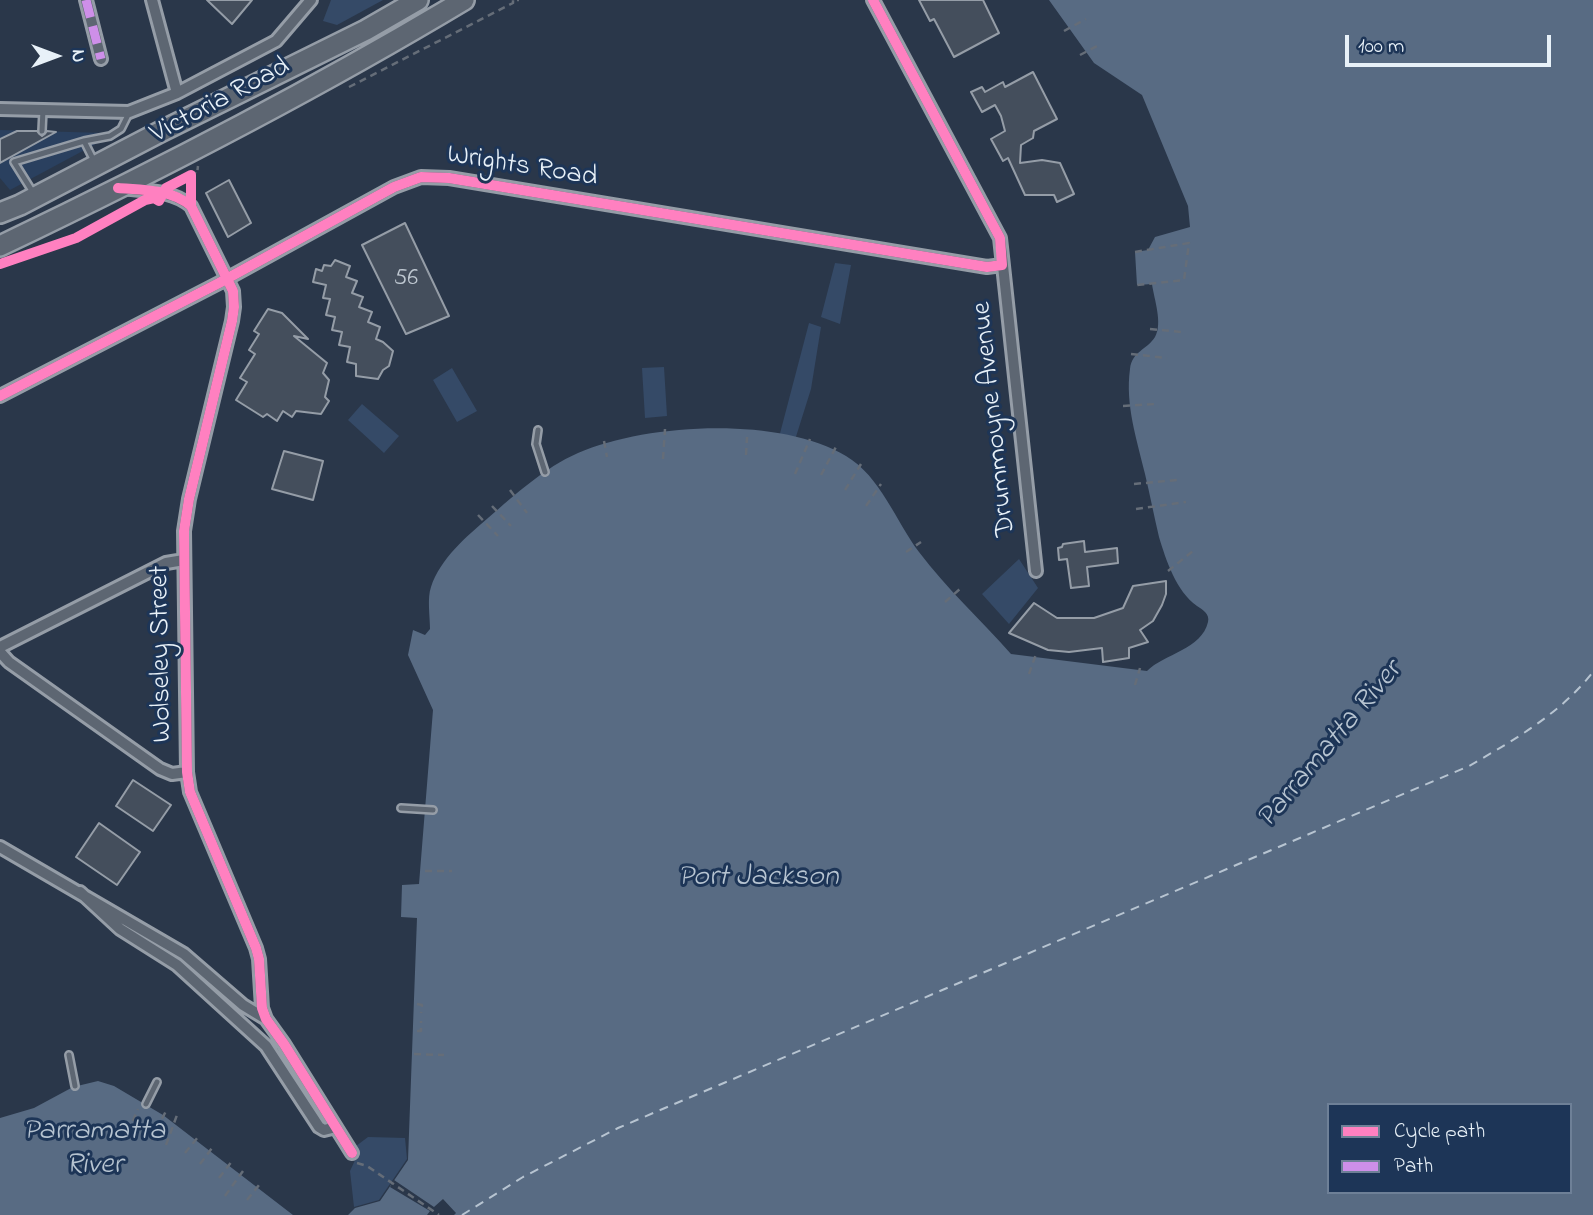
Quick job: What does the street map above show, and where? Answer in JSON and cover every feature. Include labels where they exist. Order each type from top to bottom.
[{"type":"highway","name":"Victoria Road","points":[[1,212],[36,197],[355,36],[418,0]]},
{"type":"highway","name":"Victoria Road","points":[[0,247],[381,49],[464,0]]},
{"type":"highway","points":[[1,212],[22,220],[58,219]]},
{"type":"street","points":[[86,0],[101,59]]},
{"type":"street","points":[[152,0],[177,93]]},
{"type":"street","points":[[0,109],[129,112],[177,93],[276,41],[311,0]]},
{"type":"street","name":"Drummoyne Avenue","points":[[873,0],[1000,238],[1036,571]]},
{"type":"street","name":"Wrights Road","points":[[0,396],[228,278],[405,182],[428,177],[987,267],[1002,265]]},
{"type":"street","points":[[118,188],[163,193],[178,197],[191,206]]},
{"type":"street","name":"Wolseley Street","points":[[191,206],[228,278],[234,307],[186,519],[184,560],[187,772],[190,792],[256,948],[262,1008],[266,1019],[352,1153]]},
{"type":"street","points":[[184,560],[166,563],[0,650],[9,662],[160,769],[172,774],[187,772]]},
{"type":"street","points":[[0,846],[184,954],[243,1005],[266,1019]]},
{"type":"street","points":[[80,892],[120,929],[177,965],[229,1012],[266,1046],[319,1127],[324,1130],[336,1127]]},
{"type":"lane","points":[[42,131],[43,110]]},
{"type":"lane","points":[[36,197],[14,162],[110,136],[121,130],[129,112]]},
{"type":"lane","points":[[84,141],[96,165]]},
{"type":"lane","points":[[538,430],[536,444],[545,472]]},
{"type":"lane","points":[[401,808],[433,810]]},
{"type":"lane","points":[[69,1055],[75,1086]]},
{"type":"lane","points":[[146,1104],[157,1082]]},
{"type":"path","points":[[339,92],[516,0]]},
{"type":"path","points":[[1065,31],[1086,19]]},
{"type":"path","points":[[1080,55],[1099,45]]},
{"type":"path","points":[[191,206],[189,194],[193,172],[197,174],[196,168],[202,162]]},
{"type":"path","points":[[163,193],[166,188],[192,181]]},
{"type":"path","points":[[1135,252],[1189,243],[1184,280],[1137,285]]},
{"type":"path","points":[[1150,329],[1182,332]]},
{"type":"path","points":[[1131,354],[1167,358]]},
{"type":"path","points":[[1122,406],[1156,404]]},
{"type":"path","points":[[663,459],[665,429]]},
{"type":"path","points":[[746,455],[747,437]]},
{"type":"path","points":[[795,474],[810,439]]},
{"type":"path","points":[[604,441],[607,457]]},
{"type":"path","points":[[821,475],[837,445]]},
{"type":"path","points":[[845,490],[861,464]]},
{"type":"path","points":[[1133,484],[1177,480]]},
{"type":"path","points":[[866,506],[881,484]]},
{"type":"path","points":[[510,490],[527,513]]},
{"type":"path","points":[[1136,509],[1186,502]]},
{"type":"path","points":[[492,506],[511,526]]},
{"type":"path","points":[[478,515],[498,536]]},
{"type":"path","points":[[906,552],[921,542]]},
{"type":"path","points":[[1168,571],[1193,551]]},
{"type":"path","points":[[945,602],[960,589]]},
{"type":"path","points":[[1029,674],[1036,654]]},
{"type":"path","points":[[1135,685],[1140,668]]},
{"type":"path","points":[[425,871],[452,870]]},
{"type":"path","points":[[417,1004],[422,1005],[421,1013]]},
{"type":"path","points":[[417,1031],[421,1031],[421,1021]]},
{"type":"path","points":[[414,1054],[444,1055]]},
{"type":"path","points":[[128,1132],[139,1107]]},
{"type":"path","points":[[151,1140],[166,1111]]},
{"type":"path","points":[[166,1145],[177,1115]]},
{"type":"path","points":[[185,1153],[198,1137]]},
{"type":"path","points":[[200,1164],[212,1148]]},
{"type":"path","points":[[352,1153],[346,1160],[367,1166],[439,1215]]},
{"type":"path","points":[[219,1178],[232,1161]]},
{"type":"path","points":[[225,1196],[243,1171]]},
{"type":"path","points":[[247,1200],[259,1185]]},
{"type":"shaded area","points":[[331,0],[383,0],[337,25],[323,21]]},
{"type":"shaded area","points":[[0,130],[106,133],[107,138],[10,190],[0,178]]},
{"type":"shaded area","points":[[835,263],[851,265],[840,324],[821,317]]},
{"type":"shaded area","points":[[809,323],[821,327],[811,389],[794,443],[778,441]]},
{"type":"shaded area","points":[[664,367],[667,416],[645,418],[642,368]]},
{"type":"shaded area","points":[[452,368],[477,411],[457,422],[433,380]]},
{"type":"shaded area","points":[[362,404],[399,436],[384,453],[348,420]]},
{"type":"shaded area","points":[[1019,559],[1038,588],[1009,624],[982,594]]},
{"type":"shaded area","points":[[368,1137],[405,1138],[407,1159],[379,1200],[354,1207],[350,1171],[357,1156],[356,1146]]},
{"type":"water","name":"Port Jackson","points":[[1049,0],[1593,0],[1593,1215],[348,1215],[355,1208],[380,1201],[408,1160],[417,918],[401,917],[402,885],[419,884],[433,710],[408,655],[413,630],[425,635],[430,629],[430,591],[447,558],[463,540],[542,474],[578,453],[640,435],[713,428],[786,434],[818,443],[846,456],[869,475],[929,565],[1011,654],[1147,671],[1191,645],[1204,631],[1208,622],[1207,614],[1183,592],[1159,537],[1130,409],[1131,363],[1155,337],[1158,325],[1152,284],[1137,285],[1135,252],[1148,250],[1155,237],[1190,227],[1188,206],[1142,95],[1094,63]]},
{"type":"water","name":"Parramatta River","points":[[98,1081],[114,1086],[163,1115],[293,1215],[0,1215],[0,1118],[34,1108],[73,1087]]},
{"type":"pier","points":[[394,1180],[434,1207],[443,1199],[456,1213],[427,1215],[430,1211],[390,1187]]},
{"type":"building","points":[[207,0],[252,0],[232,24]]},
{"type":"building","points":[[919,0],[983,0],[999,33],[954,57],[934,19],[930,21]]},
{"type":"building","points":[[1033,72],[1057,119],[1034,131],[1033,138],[1021,145],[1020,163],[1042,160],[1060,163],[1074,194],[1057,202],[1054,195],[1025,195],[1008,158],[1003,161],[991,139],[1005,131],[1001,116],[995,105],[982,112],[971,92],[982,87],[985,92],[1003,82],[1005,87]]},
{"type":"building","points":[[17,131],[37,131],[42,136],[47,131],[56,132],[0,163],[0,139]]},
{"type":"building","points":[[229,180],[251,223],[228,237],[206,193]]},
{"type":"building","points":[[405,223],[449,316],[406,334],[362,245]]},
{"type":"building","points":[[335,260],[350,266],[346,277],[357,281],[352,293],[363,297],[359,307],[372,312],[368,322],[380,327],[376,339],[393,351],[389,366],[378,379],[356,376],[356,364],[347,362],[350,347],[339,345],[342,332],[332,330],[335,317],[326,315],[330,299],[323,298],[326,285],[313,282],[316,269],[322,271],[324,265],[331,266]]},
{"type":"building","points":[[268,309],[282,313],[308,339],[294,336],[327,363],[323,373],[329,380],[325,397],[329,401],[321,414],[296,411],[292,417],[283,411],[277,421],[267,414],[263,417],[236,400],[247,382],[240,378],[255,354],[249,350],[259,334],[254,331]]},
{"type":"building","points":[[284,451],[323,461],[313,500],[272,489]]},
{"type":"building","points":[[1084,541],[1085,552],[1117,548],[1118,563],[1087,567],[1089,586],[1071,588],[1067,559],[1059,560],[1058,548],[1063,544]]},
{"type":"building","points":[[1166,581],[1166,594],[1162,605],[1153,621],[1140,630],[1148,642],[1129,648],[1129,658],[1103,662],[1102,648],[1069,652],[1048,650],[1009,633],[1034,603],[1057,618],[1094,618],[1123,608],[1133,586]]},
{"type":"building","points":[[133,780],[171,805],[153,831],[116,806]]},
{"type":"building","points":[[99,823],[140,852],[117,885],[76,857]]},
{"type":"ferry route","points":[[462,1215],[523,1177],[618,1128],[1469,766],[1551,713],[1593,672]]},
{"type":"marked path","points":[[86,0],[101,59]]},
{"type":"cycle path","points":[[0,396],[219,283],[394,187],[421,177],[449,178],[987,267],[1002,265],[1000,238],[873,0]]},
{"type":"cycle path","points":[[0,264],[76,238],[145,200],[154,198],[159,201],[166,188],[191,175],[191,206]]},
{"type":"cycle path","points":[[118,188],[166,193],[191,206],[233,291],[232,321],[189,499],[184,531],[187,772],[190,792],[256,948],[262,1008],[266,1019],[352,1153]]}]
